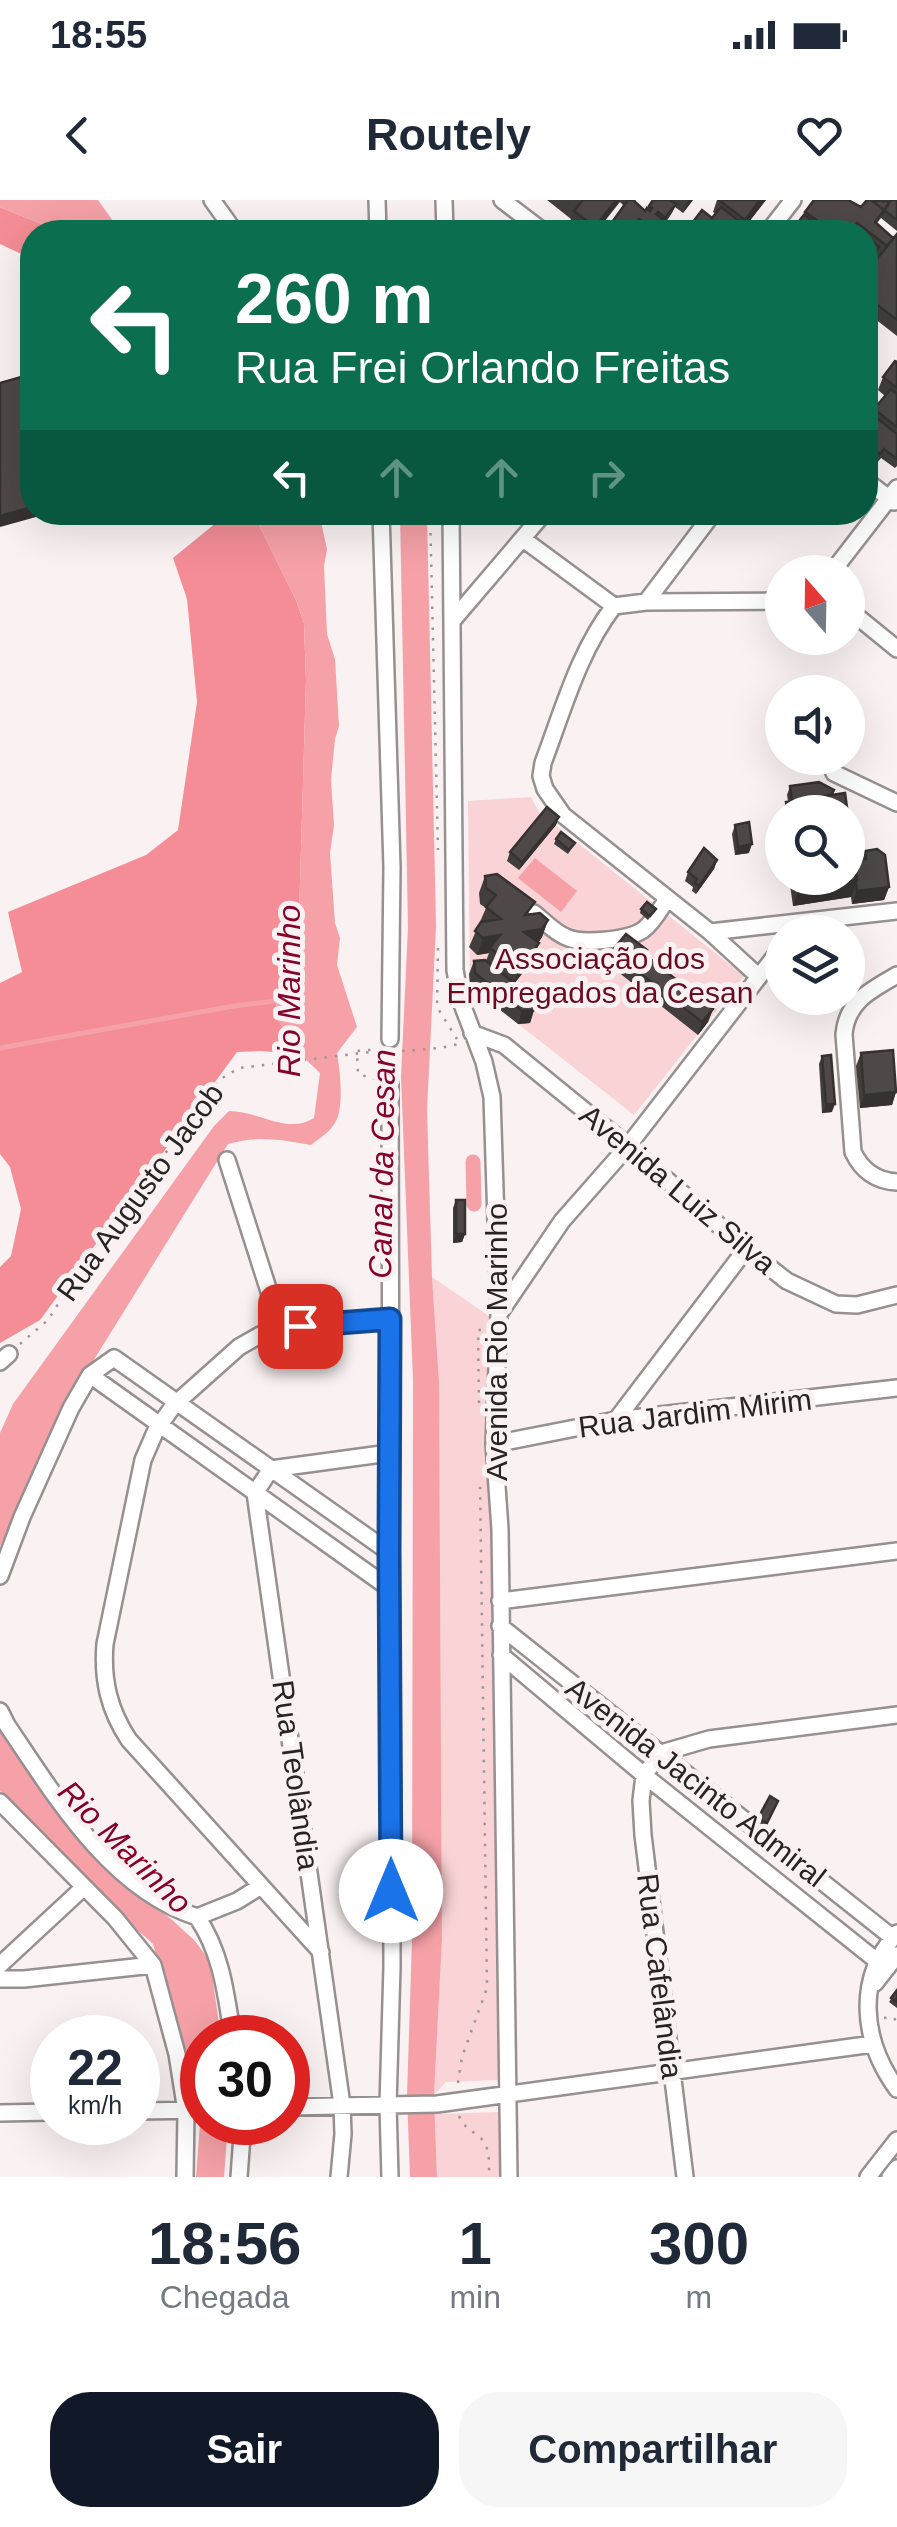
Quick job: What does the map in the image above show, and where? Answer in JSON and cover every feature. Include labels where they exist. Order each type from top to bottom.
[{"type":"street","points":[[502,200],[528,220]]},
{"type":"street","points":[[777,220],[793,200]]},
{"type":"street","points":[[878,516],[894,497]]},
{"type":"street","points":[[381,525],[392,866],[386,1044]]},
{"type":"street","name":"Avenida Rio Marinho","points":[[451,525],[455,970],[460,999],[492,1097],[499,1322],[494,1444],[509,2177]]},
{"type":"street","points":[[453,620],[534,525]]},
{"type":"street","points":[[646,602],[704,525]]},
{"type":"street","points":[[846,555],[871,525]]},
{"type":"street","points":[[523,539],[614,606]]},
{"type":"street","points":[[758,976],[710,932],[562,815],[545,789],[542,776],[543,763],[586,648],[614,606],[765,601]]},
{"type":"street","points":[[865,622],[897,649]]},
{"type":"street","points":[[838,775],[897,803]]},
{"type":"street","points":[[528,908],[562,936],[584,941],[634,934],[648,925],[667,898]]},
{"type":"street","points":[[858,915],[897,910]]},
{"type":"street","points":[[710,932],[765,926]]},
{"type":"street","points":[[499,1322],[562,1220],[628,1146],[765,968]]},
{"type":"street","points":[[897,975],[855,1003],[844,1034],[853,1152],[860,1166],[872,1176],[897,1182]]},
{"type":"street","name":"Avenida Luiz Silva","points":[[474,1036],[504,1045],[788,1281],[836,1304],[858,1305],[897,1295]]},
{"type":"street","points":[[386,1081],[394,2104],[390,2177]]},
{"type":"street","points":[[227,1160],[281,1329]]},
{"type":"street","points":[[616,1420],[746,1249]]},
{"type":"street","points":[[320,1952],[129,1740],[114,1714],[106,1686],[105,1644],[143,1460],[160,1424],[178,1401],[239,1346],[260,1335],[281,1329],[390,1319]]},
{"type":"street","points":[[0,1576],[71,1408],[90,1375],[114,1358],[389,1552]]},
{"type":"street","points":[[90,1375],[389,1588]]},
{"type":"street","name":"Rua Jardim Mirim","points":[[494,1444],[616,1420],[897,1388]]},
{"type":"street","points":[[256,1493],[272,1469],[389,1453]]},
{"type":"street","name":"Rua Teolândia","points":[[256,1493],[342,2106],[339,2177]]},
{"type":"street","points":[[500,1601],[897,1551]]},
{"type":"street","name":"Avenida Jacinto Admiral","points":[[500,1626],[895,1935]]},
{"type":"street","name":"Avenida Jacinto Admiral","points":[[500,1655],[878,1961]]},
{"type":"street","points":[[0,1711],[69,1814],[119,1870],[168,1906],[196,1917],[209,1934],[224,1977],[230,2015]]},
{"type":"street","points":[[644,1775],[661,1754],[709,1739],[897,1716]]},
{"type":"street","name":"Rua Cafelândia","points":[[644,1775],[643,1834],[685,2177]]},
{"type":"street","points":[[0,1802],[154,1965],[180,2064]]},
{"type":"street","points":[[196,1917],[237,1901],[261,1886]]},
{"type":"street","points":[[0,1964],[84,1887]]},
{"type":"street","points":[[895,1935],[878,1961],[867,2000],[873,2044],[897,2089]]},
{"type":"street","points":[[867,2000],[882,1972],[897,1955]]},
{"type":"street","points":[[0,1979],[24,1980],[154,1965]]},
{"type":"street","points":[[310,2107],[438,2104],[873,2044]]},
{"type":"street","points":[[0,2113],[30,2112]]},
{"type":"street","points":[[868,2177],[897,2140]]},
{"type":"street","points":[[184,2177],[189,2145]]},
{"type":"street","points":[[238,2177],[241,2145]]},
{"type":"street","points":[[890,2177],[897,2168]]},
{"type":"path","points":[[403,1050],[440,1048],[474,1036]]},
{"type":"path","points":[[386,1044],[357,1051],[358,1074],[386,1081]]},
{"type":"path","name":"Rua Augusto Jacob","points":[[4,1358],[48,1320],[219,1080],[238,1068],[378,1052],[386,1044]]},
{"type":"path","points":[[479,1409],[478,1330],[499,1322]]},
{"type":"path","points":[[480,1468],[487,1988],[462,2057],[458,2113],[462,2124],[486,2145],[489,2177]]},
{"type":"green space","name":"Associação dos Empregados da Cesan","points":[[531,797],[539,812],[744,976],[634,1115],[470,986],[468,801]]},
{"type":"green space","points":[[432,1277],[492,1318],[500,2080],[446,2082],[434,2095],[442,1939],[439,1381]]},
{"type":"green space","points":[[500,2112],[501,2177],[437,2177],[435,2114]]},
{"type":"shaded area","points":[[0,207],[32,220],[20,220],[20,253],[0,244]]},
{"type":"shaded area","points":[[213,525],[259,525],[304,623],[306,681],[298,950],[282,984],[274,1014],[300,1054],[237,1052],[40,1320],[0,1343],[0,1267],[11,1256],[21,1209],[10,1167],[0,1154],[0,983],[22,972],[8,912],[146,855],[178,830],[197,702],[187,599],[173,558]]},
{"type":"water","points":[[0,200],[98,200],[112,220],[32,220],[0,207]]},
{"type":"water","name":"Rio Marinho","points":[[259,525],[322,525],[327,549],[327,634],[335,659],[339,726],[331,780],[334,825],[330,853],[335,923],[340,938],[337,965],[357,1027],[337,1053],[341,1088],[336,1121],[311,1145],[260,1139],[228,1144],[95,1358],[0,1546],[0,1433],[13,1404],[214,1126],[229,1111],[294,1124],[314,1118],[320,1073],[300,1054],[274,1015],[282,984],[298,949],[306,681],[304,623]]},
{"type":"water","points":[[400,525],[427,525],[436,926],[427,1110],[439,1381],[442,1939],[434,2095],[437,2177],[410,2177],[407,2096],[412,1939],[413,1380],[401,1077],[408,927]]},
{"type":"water","points":[[535,858],[577,891],[561,912],[518,878]]},
{"type":"water","points":[[0,1719],[73,1831],[128,1887],[195,1941],[210,1961],[218,2015],[180,2015],[180,2035],[153,1944],[71,1870],[0,1791]]},
{"type":"water","points":[[198,2145],[226,2145],[224,2177],[196,2177]]},
{"type":"building","points":[[583,200],[616,200],[600,220],[586,220],[574,211]]},
{"type":"building","points":[[628,200],[645,211],[650,211],[653,200],[676,204],[665,218],[656,214],[664,220],[614,220]]},
{"type":"building","points":[[719,200],[760,200],[745,220]]},
{"type":"building","points":[[814,200],[848,200],[861,207],[871,200],[884,210],[876,220],[816,220],[805,212]]},
{"type":"building","points":[[871,200],[889,203],[882,214],[884,210]]},
{"type":"building","points":[[891,200],[897,200],[897,220],[884,210]]},
{"type":"building","points":[[721,207],[738,220],[694,220],[702,210],[712,218]]},
{"type":"building","points":[[878,225],[893,238],[887,246],[878,239]]},
{"type":"building","points":[[897,234],[897,320],[878,305],[878,258]]},
{"type":"building","points":[[897,362],[897,388],[883,377]]},
{"type":"building","points":[[20,377],[20,510],[0,516],[0,383]]},
{"type":"building","points":[[891,389],[897,394],[897,427],[878,412],[878,404]]},
{"type":"building","points":[[878,419],[897,434],[897,459],[884,449],[880,454]]},
{"type":"building","points":[[819,782],[834,790],[831,795],[791,795],[790,786]]},
{"type":"building","points":[[547,807],[559,817],[522,862],[510,852]]},
{"type":"building","points":[[749,822],[752,844],[738,847],[735,825]]},
{"type":"building","points":[[561,832],[575,843],[569,850],[556,839]]},
{"type":"building","points":[[704,848],[717,860],[699,886],[688,872]]},
{"type":"building","points":[[877,849],[885,855],[889,887],[865,890],[865,851]]},
{"type":"building","points":[[497,874],[535,902],[525,915],[540,913],[548,920],[542,929],[524,932],[539,943],[519,970],[490,948],[500,935],[483,938],[475,931],[481,922],[501,919],[486,907],[496,895],[486,888],[485,876]]},
{"type":"building","points":[[647,902],[656,909],[650,916],[641,909]]},
{"type":"building","points":[[626,934],[647,950],[644,954],[713,1009],[702,1022],[612,951]]},
{"type":"building","points":[[485,960],[533,998],[534,1010],[522,1011],[475,973],[474,961]]},
{"type":"building","points":[[893,1050],[896,1092],[864,1095],[861,1053]]},
{"type":"building","points":[[831,1055],[835,1104],[826,1104],[822,1056]]},
{"type":"building","points":[[456,1200],[465,1200],[465,1234],[456,1234]]},
{"type":"building","points":[[770,1796],[778,1801],[767,1823],[758,1818]]},
{"type":"waterway","name":"Rio Marinho","points":[[0,1048],[283,1000]]},
{"type":"waterway","points":[[473,1162],[474,1204]]},
{"type":"route","points":[[300,1326],[390,1319],[391,1891]]},
{"type":"water label","name":"Canal da Cesan","points":[[382,1164]]}]
